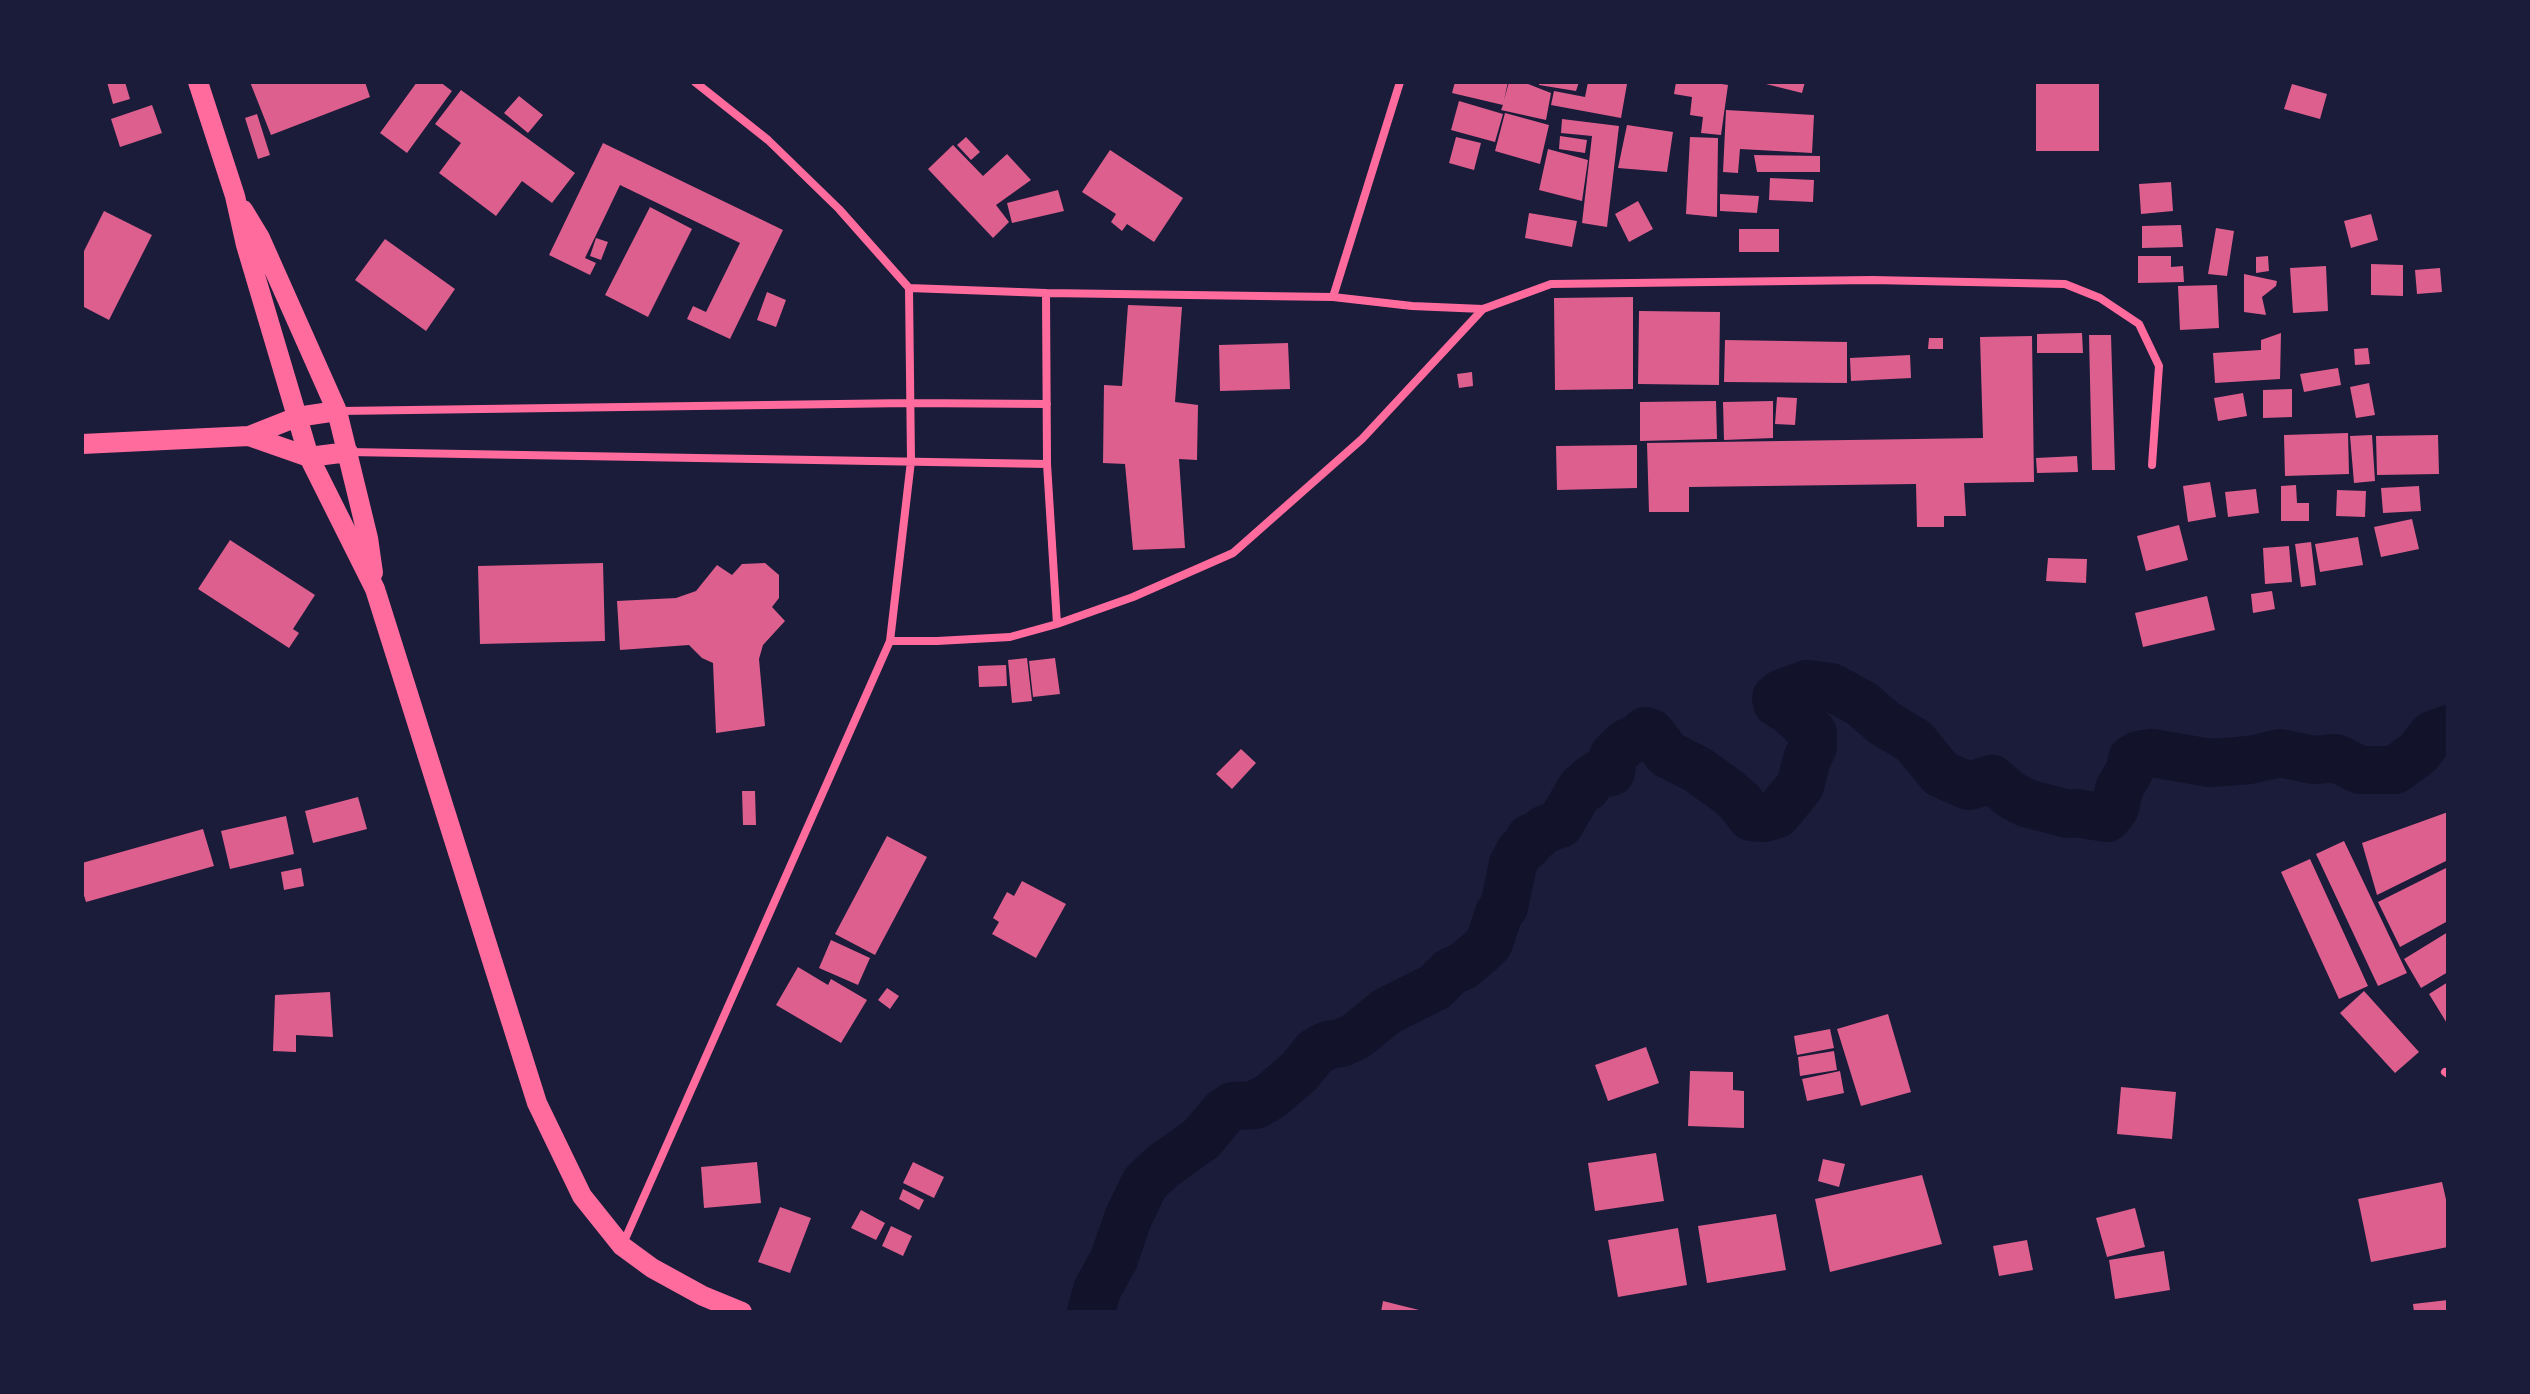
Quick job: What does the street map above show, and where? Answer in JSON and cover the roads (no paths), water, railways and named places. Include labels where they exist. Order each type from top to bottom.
[{"type":"main road","points":[[198,82],[235,196],[246,245],[309,457],[375,589],[537,1103],[582,1196],[622,1246],[677,1282],[742,1312]]},
{"type":"main road","points":[[235,196],[260,238],[337,411],[368,538],[375,589]]},
{"type":"main road","points":[[82,444],[249,436],[297,417],[337,411]]},
{"type":"main road","points":[[249,436],[309,457],[348,452]]},
{"type":"street","points":[[622,1246],[890,641],[911,461],[909,288],[839,209],[768,140],[695,82]]},
{"type":"street","points":[[1333,297],[1400,82]]},
{"type":"street","points":[[909,288],[1333,297],[1412,306],[1483,309],[1551,284],[1872,280],[2065,284],[2100,298],[2139,324],[2159,366],[2152,465]]},
{"type":"street","points":[[1046,293],[1047,464],[1057,624]]},
{"type":"street","points":[[890,641],[1010,637],[1133,597],[1233,553],[1362,439],[1483,309]]},
{"type":"street","points":[[337,411],[1047,404]]},
{"type":"street","points":[[348,452],[1047,464]]},
{"type":"waterway","points":[[1091,1312],[1097,1290],[1114,1259],[1128,1218],[1145,1183],[1201,1139],[1233,1106],[1255,1105],[1271,1096],[1300,1071],[1315,1052],[1356,1036],[1387,1011],[1435,987],[1450,972],[1463,966],[1482,950],[1489,943],[1504,907],[1513,864],[1520,851],[1528,845],[1530,838],[1560,824],[1581,788],[1587,787],[1597,775],[1611,772],[1613,756],[1645,731],[1651,733],[1667,754],[1698,770],[1730,793],[1751,817],[1764,818],[1777,814],[1800,786],[1813,747],[1813,733],[1777,703],[1776,698],[1807,684],[1831,687],[1862,704],[1884,723],[1914,741],[1941,774],[1969,786],[1992,779],[2026,803],[2068,814],[2107,818],[2115,808],[2119,789],[2130,770],[2132,759],[2138,755],[2152,753],[2210,763],[2250,760],[2280,753],[2314,760],[2336,758],[2360,770],[2395,770],[2418,753],[2432,735],[2448,729]]}]
